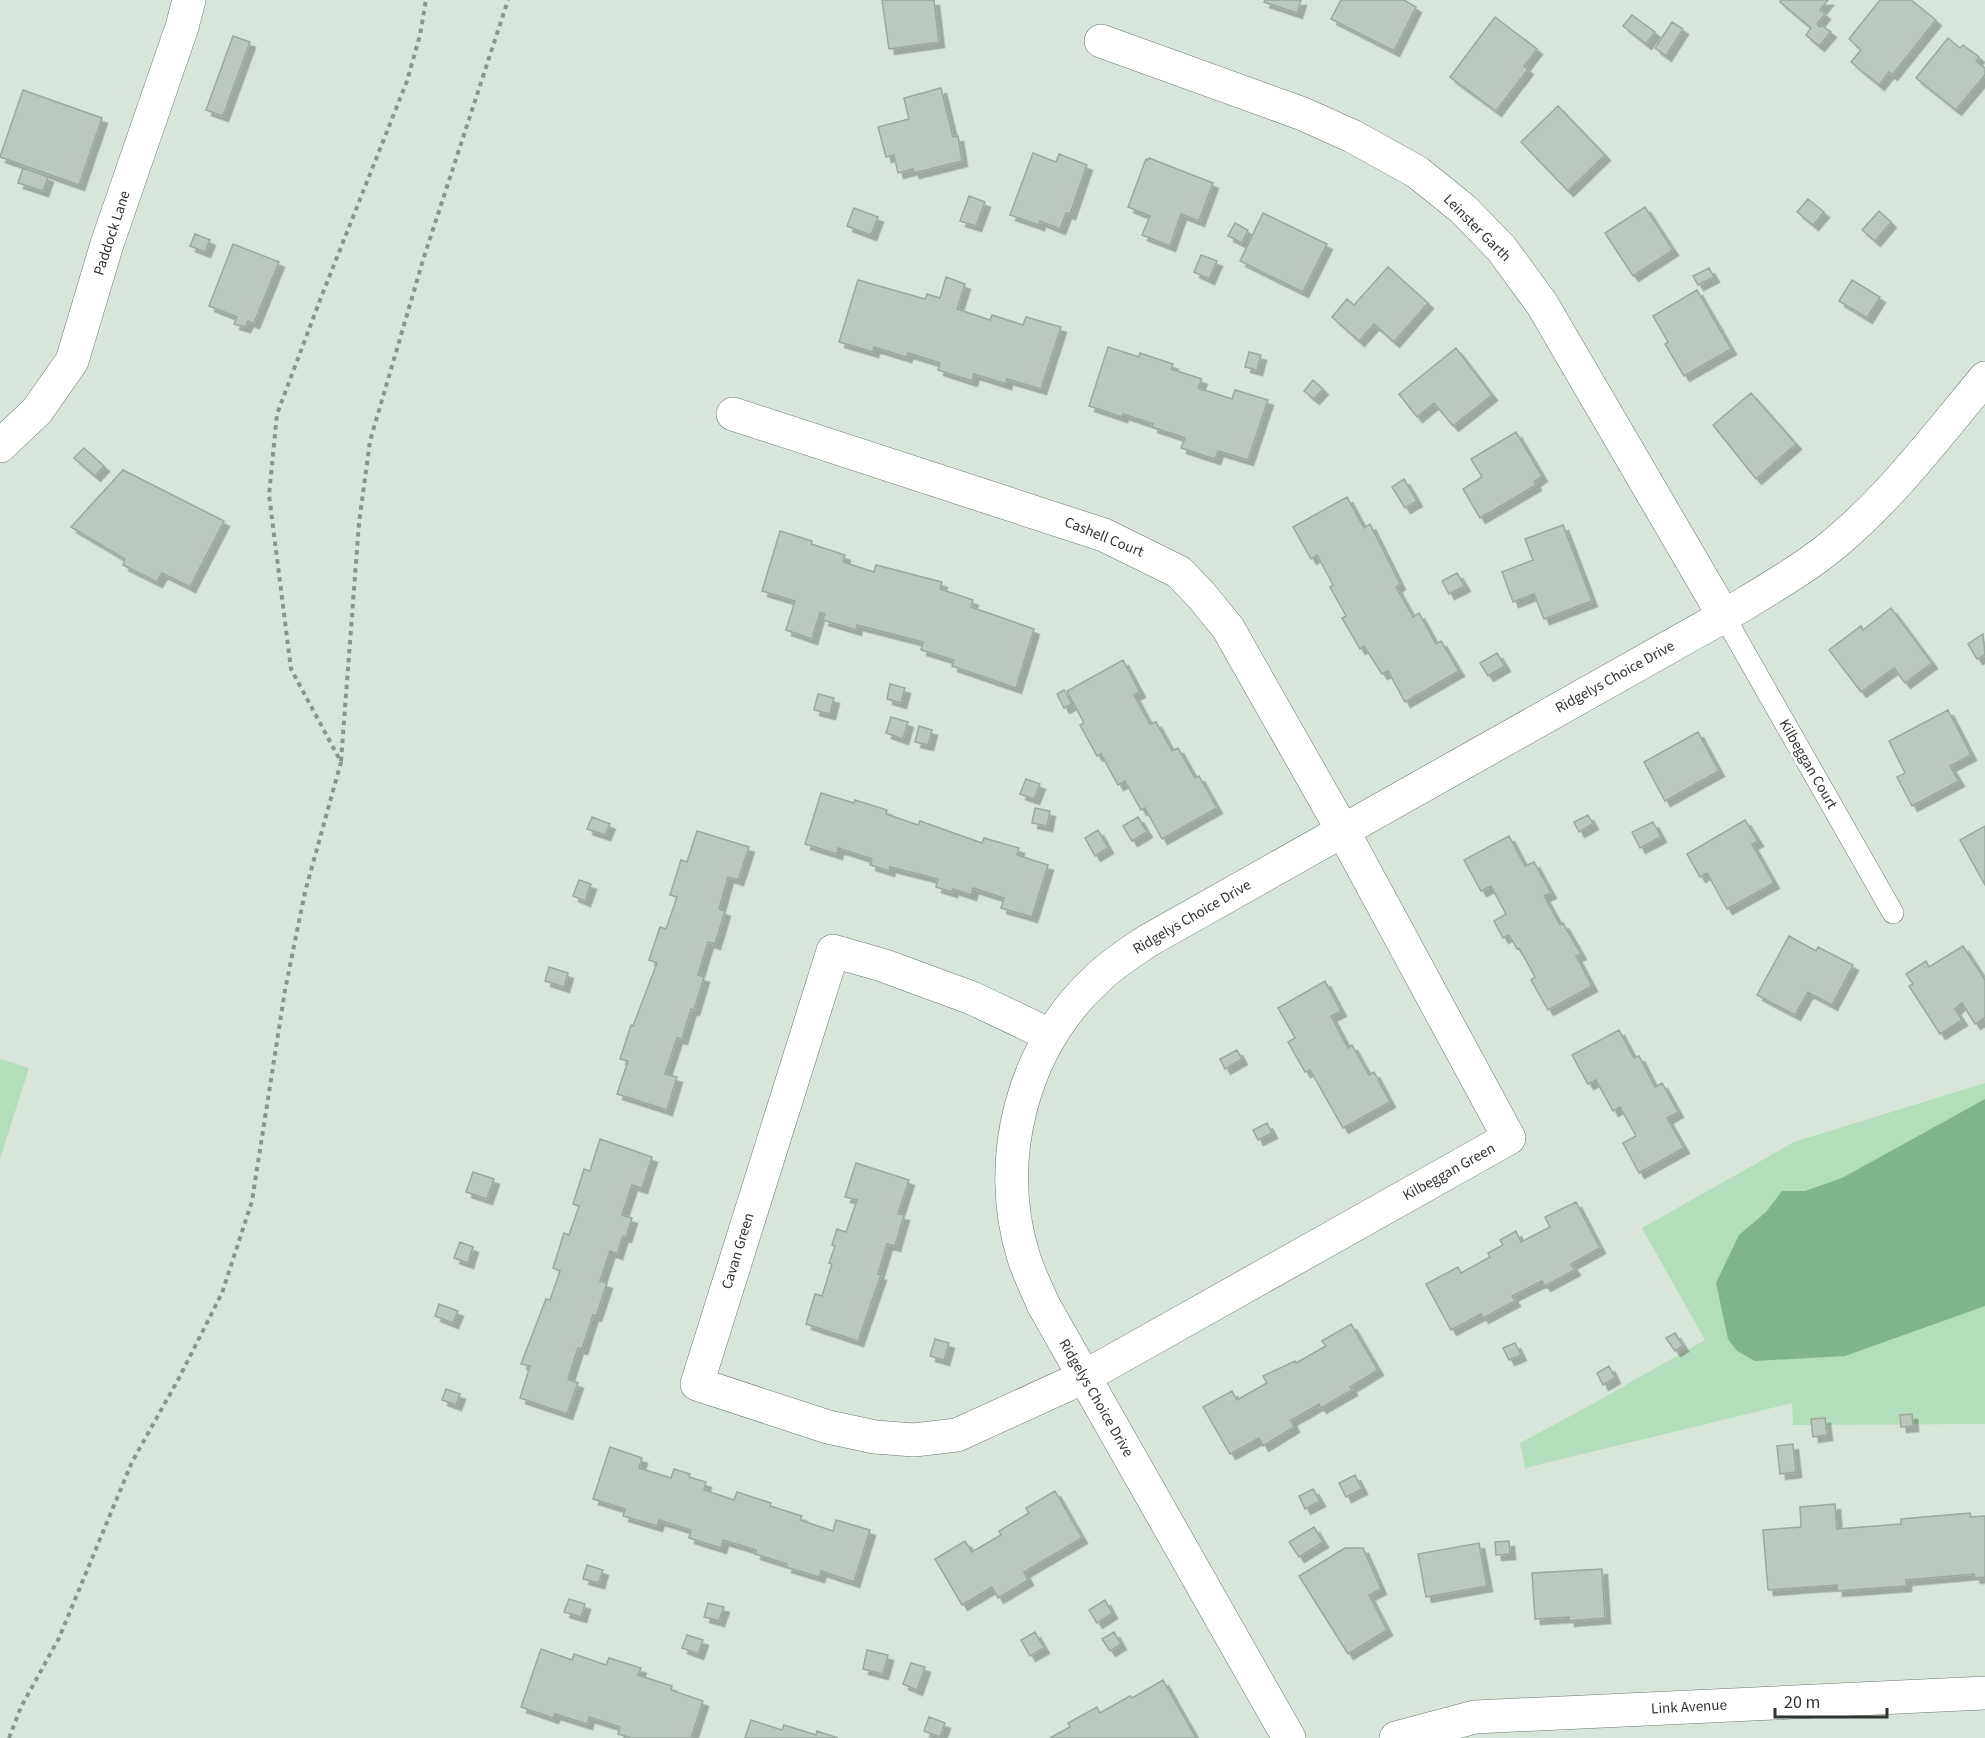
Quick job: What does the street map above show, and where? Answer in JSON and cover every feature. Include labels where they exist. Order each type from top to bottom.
[{"type":"street","name":"Paddock Lane","points":[[0,446],[37,411],[72,361],[107,244],[182,27],[189,0]]},
{"type":"street","name":"Leinster Garth","points":[[1101,41],[1303,114],[1352,136],[1417,172],[1463,209],[1501,248],[1542,304],[1724,616]]},
{"type":"street","name":"Ridgelys Choice Drive","points":[[1289,1738],[1043,1304],[1024,1258],[1010,1180],[1016,1123],[1027,1084],[1050,1035],[1071,1006],[1097,979],[1118,961],[1149,940],[1724,616],[1824,552],[1866,515],[1912,465],[1985,378]]},
{"type":"street","name":"Cashell Court","points":[[733,414],[1104,535],[1179,572],[1228,628],[1342,831]]},
{"type":"street","name":"Kilbeggan Green","points":[[1084,1377],[1509,1138],[1342,831]]},
{"type":"street","name":"Cavan Green","points":[[1050,1035],[972,998],[882,965],[833,951],[697,1384],[828,1427],[875,1437],[914,1440],[957,1435],[1084,1377]]},
{"type":"street","name":"Link Avenue","points":[[1396,1738],[1475,1717],[1985,1693]]},
{"type":"lane","name":"Kilbeggan Court","points":[[1724,616],[1893,913]]},
{"type":"path","points":[[341,762],[291,669],[269,495],[278,414],[320,300],[407,81],[420,35],[426,0]]},
{"type":"path","points":[[9,1738],[21,1707],[59,1638],[132,1462],[179,1378],[222,1293],[252,1202],[285,990],[304,892],[341,762],[359,523],[370,441],[423,260],[508,0]]},
{"type":"shaded area","points":[[0,1059],[29,1068],[0,1159]]},
{"type":"shaded area","points":[[1985,1083],[1985,1424],[1793,1425],[1792,1403],[1525,1468],[1520,1443],[1705,1340],[1642,1228],[1794,1142]]},
{"type":"shaded area","points":[[1985,1099],[1985,1306],[1845,1356],[1755,1361],[1737,1351],[1728,1339],[1716,1283],[1739,1235],[1766,1212],[1782,1191],[1805,1191],[1842,1178]]},
{"type":"building","points":[[882,0],[934,0],[939,42],[889,49]]},
{"type":"building","points":[[1265,0],[1301,0],[1297,13],[1264,2]]},
{"type":"building","points":[[1341,0],[1404,0],[1416,7],[1394,51],[1331,19]]},
{"type":"building","points":[[1781,0],[1828,0],[1820,10],[1825,14],[1817,24],[1831,32],[1819,46],[1806,35],[1811,28],[1780,2]]},
{"type":"building","points":[[1880,0],[1911,0],[1936,20],[1892,75],[1889,72],[1879,85],[1851,62],[1861,50],[1849,39]]},
{"type":"building","points":[[1632,15],[1655,32],[1646,44],[1623,26]]},
{"type":"building","points":[[1495,17],[1537,49],[1524,66],[1528,69],[1496,111],[1450,77]]},
{"type":"building","points":[[1672,22],[1683,29],[1666,56],[1655,48]]},
{"type":"building","points":[[233,36],[250,42],[223,116],[206,110]]},
{"type":"building","points":[[1948,38],[1960,48],[1963,45],[1979,57],[1976,61],[1985,68],[1985,75],[1956,110],[1916,78]]},
{"type":"building","points":[[941,88],[953,137],[958,136],[962,161],[914,173],[913,169],[898,173],[894,155],[886,157],[878,127],[909,119],[904,98]]},
{"type":"building","points":[[23,90],[102,118],[79,185],[0,157]]},
{"type":"building","points":[[1558,106],[1605,155],[1568,191],[1521,142]]},
{"type":"building","points":[[1033,153],[1056,162],[1059,154],[1087,165],[1070,214],[1066,213],[1060,229],[1040,221],[1039,225],[1010,215]]},
{"type":"building","points":[[1149,158],[1213,183],[1199,221],[1181,214],[1170,246],[1142,235],[1150,216],[1128,207],[1146,159]]},
{"type":"building","points":[[23,168],[48,177],[43,191],[18,183]]},
{"type":"building","points":[[969,196],[985,202],[976,226],[960,221]]},
{"type":"building","points":[[1808,199],[1824,212],[1813,225],[1797,212]]},
{"type":"building","points":[[1645,207],[1673,250],[1633,276],[1605,233]]},
{"type":"building","points":[[854,208],[878,217],[871,235],[847,226]]},
{"type":"building","points":[[1879,211],[1891,222],[1875,241],[1862,230]]},
{"type":"building","points":[[1263,213],[1327,244],[1303,292],[1240,261]]},
{"type":"building","points":[[1235,223],[1248,230],[1242,243],[1228,236]]},
{"type":"building","points":[[195,234],[210,240],[205,252],[190,246]]},
{"type":"building","points":[[233,244],[279,262],[254,323],[248,321],[245,327],[234,324],[237,317],[209,306]]},
{"type":"building","points":[[1201,255],[1217,261],[1209,279],[1194,272]]},
{"type":"building","points":[[1388,267],[1428,303],[1394,342],[1374,324],[1359,341],[1332,317],[1347,299],[1354,305]]},
{"type":"building","points":[[1709,268],[1714,277],[1698,285],[1693,276]]},
{"type":"building","points":[[946,277],[965,284],[957,309],[990,320],[992,315],[1023,325],[1026,317],[1061,327],[1041,389],[1007,379],[1006,384],[974,374],[972,381],[938,370],[940,363],[908,353],[906,357],[874,347],[873,352],[839,342],[858,280],[925,299],[927,294],[940,298]]},
{"type":"building","points":[[1852,280],[1880,297],[1867,318],[1839,301]]},
{"type":"building","points":[[1697,290],[1731,349],[1684,376],[1665,344],[1668,342],[1653,316]]},
{"type":"building","points":[[1108,347],[1139,357],[1140,353],[1173,364],[1171,369],[1202,379],[1198,388],[1232,399],[1235,390],[1268,400],[1248,460],[1218,451],[1215,459],[1181,448],[1185,438],[1123,414],[1122,417],[1089,406]]},
{"type":"building","points":[[1456,348],[1492,395],[1453,426],[1434,403],[1417,417],[1399,394]]},
{"type":"building","points":[[1249,352],[1261,355],[1257,370],[1245,367]]},
{"type":"building","points":[[1313,380],[1323,389],[1314,399],[1304,391]]},
{"type":"building","points":[[1751,393],[1796,444],[1756,479],[1713,425]]},
{"type":"building","points":[[1516,432],[1542,476],[1534,482],[1536,485],[1480,518],[1463,489],[1482,477],[1471,459]]},
{"type":"building","points":[[84,448],[104,466],[95,476],[74,458]]},
{"type":"building","points":[[123,470],[224,521],[190,587],[162,573],[157,582],[123,565],[125,559],[71,527]]},
{"type":"building","points":[[1404,479],[1417,501],[1405,508],[1392,487]]},
{"type":"building","points":[[1347,497],[1364,528],[1370,524],[1400,584],[1396,587],[1413,617],[1419,613],[1436,644],[1441,641],[1459,671],[1405,702],[1388,671],[1382,674],[1364,646],[1360,649],[1342,618],[1346,616],[1330,587],[1333,585],[1317,555],[1311,559],[1293,527]]},
{"type":"building","points":[[1563,525],[1592,601],[1544,619],[1534,594],[1513,602],[1502,572],[1533,560],[1525,539]]},
{"type":"building","points":[[780,531],[845,555],[843,562],[874,572],[876,565],[942,582],[940,589],[973,600],[971,607],[1034,629],[1016,688],[952,666],[954,660],[921,650],[923,642],[857,625],[856,630],[823,620],[825,614],[820,612],[812,639],[786,630],[795,601],[762,591]]},
{"type":"building","points":[[1457,573],[1465,586],[1449,594],[1442,581]]},
{"type":"building","points":[[1891,608],[1932,663],[1905,683],[1894,668],[1861,692],[1829,650],[1861,626],[1863,630]]},
{"type":"building","points":[[1983,634],[1985,655],[1977,659],[1968,644]]},
{"type":"building","points":[[1497,653],[1505,666],[1488,676],[1480,663]]},
{"type":"building","points":[[1123,660],[1140,692],[1134,695],[1150,724],[1156,722],[1172,751],[1178,748],[1195,778],[1199,776],[1217,808],[1162,839],[1145,808],[1141,810],[1125,781],[1118,785],[1101,754],[1097,756],[1080,725],[1084,723],[1067,691]]},
{"type":"building","points":[[890,684],[905,688],[901,703],[887,699]]},
{"type":"building","points":[[1064,690],[1072,704],[1064,708],[1057,694]]},
{"type":"building","points":[[818,694],[834,698],[830,714],[814,710]]},
{"type":"building","points":[[1948,710],[1971,755],[1950,766],[1959,781],[1912,806],[1897,777],[1905,773],[1889,741]]},
{"type":"building","points":[[891,717],[908,722],[903,739],[886,733]]},
{"type":"building","points":[[919,726],[932,730],[928,745],[915,742]]},
{"type":"building","points":[[1698,732],[1719,771],[1665,801],[1644,762]]},
{"type":"building","points":[[1026,779],[1040,784],[1034,799],[1020,794]]},
{"type":"building","points":[[821,793],[854,803],[855,800],[887,810],[886,814],[918,825],[920,821],[982,843],[984,838],[1019,848],[1017,855],[1048,865],[1032,917],[1001,908],[1004,898],[973,888],[971,895],[953,889],[952,892],[936,887],[938,879],[890,867],[889,871],[870,865],[872,859],[838,848],[837,854],[805,844]]},
{"type":"building","points":[[1035,808],[1050,811],[1047,826],[1032,823]]},
{"type":"building","points":[[1588,815],[1593,824],[1579,832],[1574,822]]},
{"type":"building","points":[[592,817],[610,824],[605,835],[587,829]]},
{"type":"building","points":[[1138,817],[1147,832],[1132,841],[1123,826]]},
{"type":"building","points":[[1745,820],[1758,841],[1752,844],[1774,883],[1727,909],[1707,873],[1700,877],[1687,854]]},
{"type":"building","points":[[1653,822],[1661,837],[1640,848],[1632,832]]},
{"type":"building","points":[[1985,826],[1985,885],[1960,840]]},
{"type":"building","points":[[1098,830],[1108,848],[1095,856],[1085,838]]},
{"type":"building","points":[[697,831],[749,847],[738,880],[728,877],[719,909],[725,911],[715,944],[708,942],[698,975],[704,977],[694,1010],[691,1009],[682,1039],[677,1038],[665,1074],[677,1077],[667,1110],[617,1094],[628,1061],[620,1059],[631,1025],[633,1026],[657,963],[649,960],[660,927],[666,929],[677,897],[670,895],[681,860],[687,862]]},
{"type":"building","points":[[1509,836],[1525,866],[1534,862],[1551,893],[1544,896],[1560,925],[1563,923],[1581,954],[1576,956],[1592,986],[1548,1010],[1531,980],[1535,977],[1519,948],[1517,949],[1509,935],[1503,938],[1494,921],[1506,914],[1491,886],[1481,891],[1464,860]]},
{"type":"building","points":[[579,880],[591,884],[585,901],[573,896]]},
{"type":"building","points":[[1789,936],[1816,951],[1818,947],[1853,965],[1832,1005],[1808,992],[1795,1015],[1757,995]]},
{"type":"building","points":[[1963,946],[1985,980],[1985,1018],[1975,1024],[1962,1003],[1955,1009],[1962,1020],[1940,1034],[1909,986],[1913,984],[1906,974],[1926,961],[1929,967]]},
{"type":"building","points":[[549,967],[568,973],[564,987],[545,981]]},
{"type":"building","points":[[1325,981],[1341,1011],[1331,1016],[1348,1048],[1352,1045],[1369,1075],[1374,1072],[1390,1102],[1343,1128],[1310,1070],[1305,1072],[1288,1042],[1295,1038],[1278,1008]]},
{"type":"building","points":[[1619,1030],[1634,1058],[1639,1056],[1655,1087],[1662,1083],[1678,1112],[1667,1118],[1684,1148],[1639,1173],[1623,1143],[1636,1136],[1620,1107],[1613,1111],[1596,1080],[1588,1084],[1572,1055]]},
{"type":"building","points":[[1237,1050],[1242,1059],[1225,1069],[1220,1059]]},
{"type":"building","points":[[1267,1123],[1272,1133],[1258,1140],[1253,1130]]},
{"type":"building","points":[[600,1139],[652,1157],[642,1188],[632,1185],[622,1215],[632,1218],[626,1237],[623,1236],[617,1254],[610,1251],[600,1281],[607,1283],[582,1349],[578,1348],[568,1379],[578,1383],[567,1414],[520,1398],[530,1366],[521,1364],[546,1299],[550,1300],[560,1271],[553,1268],[564,1233],[569,1235],[579,1206],[573,1204],[584,1169],[590,1171]]},
{"type":"building","points":[[856,1163],[909,1180],[898,1214],[904,1215],[895,1246],[887,1244],[878,1274],[881,1275],[858,1341],[806,1324],[815,1294],[822,1296],[832,1264],[829,1263],[835,1246],[832,1245],[837,1229],[846,1232],[857,1200],[845,1197]]},
{"type":"building","points":[[473,1172],[494,1179],[487,1199],[466,1192]]},
{"type":"building","points":[[1576,1202],[1600,1248],[1571,1264],[1575,1270],[1545,1286],[1542,1281],[1512,1296],[1515,1301],[1483,1318],[1481,1314],[1451,1330],[1426,1284],[1458,1267],[1461,1273],[1490,1257],[1488,1253],[1503,1245],[1500,1240],[1516,1231],[1521,1242],[1550,1227],[1545,1217]]},
{"type":"building","points":[[460,1242],[473,1247],[468,1263],[454,1258]]},
{"type":"building","points":[[439,1304],[458,1311],[453,1323],[435,1316]]},
{"type":"building","points":[[1351,1324],[1378,1370],[1350,1387],[1352,1390],[1321,1408],[1319,1404],[1291,1420],[1294,1427],[1263,1446],[1259,1438],[1230,1454],[1203,1407],[1232,1391],[1237,1400],[1267,1383],[1263,1376],[1295,1361],[1296,1363],[1326,1346],[1322,1341]]},
{"type":"building","points":[[1675,1333],[1683,1346],[1675,1351],[1666,1338]]},
{"type":"building","points":[[935,1339],[949,1343],[944,1360],[930,1356]]},
{"type":"building","points":[[1515,1343],[1521,1355],[1509,1360],[1503,1348]]},
{"type":"building","points":[[1609,1366],[1615,1378],[1603,1385],[1597,1373]]},
{"type":"building","points":[[446,1389],[460,1394],[456,1405],[442,1400]]},
{"type":"building","points":[[1912,1414],[1913,1426],[1901,1427],[1900,1415]]},
{"type":"building","points":[[1825,1418],[1827,1435],[1813,1437],[1811,1419]]},
{"type":"building","points":[[1793,1444],[1796,1472],[1780,1474],[1777,1446]]},
{"type":"building","points":[[610,1447],[642,1458],[639,1468],[671,1478],[674,1469],[690,1474],[689,1477],[706,1482],[704,1490],[734,1500],[737,1492],[771,1503],[770,1506],[802,1516],[800,1520],[833,1531],[836,1520],[870,1530],[854,1582],[821,1571],[819,1577],[786,1567],[787,1564],[755,1554],[756,1550],[723,1540],[721,1548],[689,1538],[691,1530],[659,1520],[657,1526],[623,1516],[625,1509],[593,1499]]},
{"type":"building","points":[[1355,1475],[1362,1489],[1346,1497],[1339,1483]]},
{"type":"building","points":[[1313,1489],[1320,1501],[1305,1509],[1299,1496]]},
{"type":"building","points":[[1055,1491],[1082,1538],[1024,1572],[1028,1580],[998,1598],[992,1587],[962,1605],[935,1559],[965,1541],[972,1552],[1001,1535],[999,1531],[1029,1513],[1026,1508]]},
{"type":"building","points":[[1835,1504],[1837,1529],[1901,1524],[1901,1519],[1970,1513],[1971,1517],[1985,1516],[1985,1577],[1975,1578],[1974,1574],[1906,1580],[1906,1586],[1837,1591],[1837,1585],[1768,1590],[1763,1530],[1801,1527],[1800,1507]]},
{"type":"building","points":[[1314,1527],[1323,1542],[1299,1557],[1289,1542]]},
{"type":"building","points":[[1509,1541],[1510,1554],[1496,1555],[1495,1542]]},
{"type":"building","points":[[1479,1543],[1487,1586],[1426,1597],[1418,1554]]},
{"type":"building","points":[[1345,1548],[1363,1548],[1381,1589],[1369,1595],[1387,1630],[1348,1654],[1299,1576]]},
{"type":"building","points":[[587,1565],[603,1570],[599,1583],[583,1579]]},
{"type":"building","points":[[1602,1569],[1605,1618],[1569,1621],[1569,1617],[1535,1619],[1532,1573]]},
{"type":"building","points":[[569,1599],[585,1604],[581,1617],[564,1612]]},
{"type":"building","points":[[1105,1600],[1112,1613],[1097,1623],[1089,1610]]},
{"type":"building","points":[[708,1603],[724,1607],[719,1621],[704,1617]]},
{"type":"building","points":[[1035,1632],[1044,1648],[1030,1656],[1021,1640]]},
{"type":"building","points":[[1114,1632],[1121,1644],[1110,1651],[1102,1639]]},
{"type":"building","points":[[687,1635],[703,1640],[698,1654],[682,1648]]},
{"type":"building","points":[[541,1649],[572,1660],[574,1654],[606,1665],[609,1658],[641,1668],[638,1675],[672,1686],[671,1690],[703,1701],[691,1738],[631,1738],[618,1734],[620,1727],[589,1717],[587,1724],[555,1714],[553,1718],[521,1707]]},
{"type":"building","points":[[867,1650],[888,1655],[883,1674],[863,1669]]},
{"type":"building","points":[[911,1663],[925,1667],[917,1690],[903,1684]]},
{"type":"building","points":[[1163,1680],[1196,1738],[1050,1738],[1070,1727],[1068,1723],[1097,1707],[1100,1713]]},
{"type":"building","points":[[929,1717],[945,1723],[940,1737],[924,1731]]},
{"type":"building","points":[[751,1720],[782,1730],[784,1725],[816,1735],[817,1731],[838,1738],[745,1738]]}]
